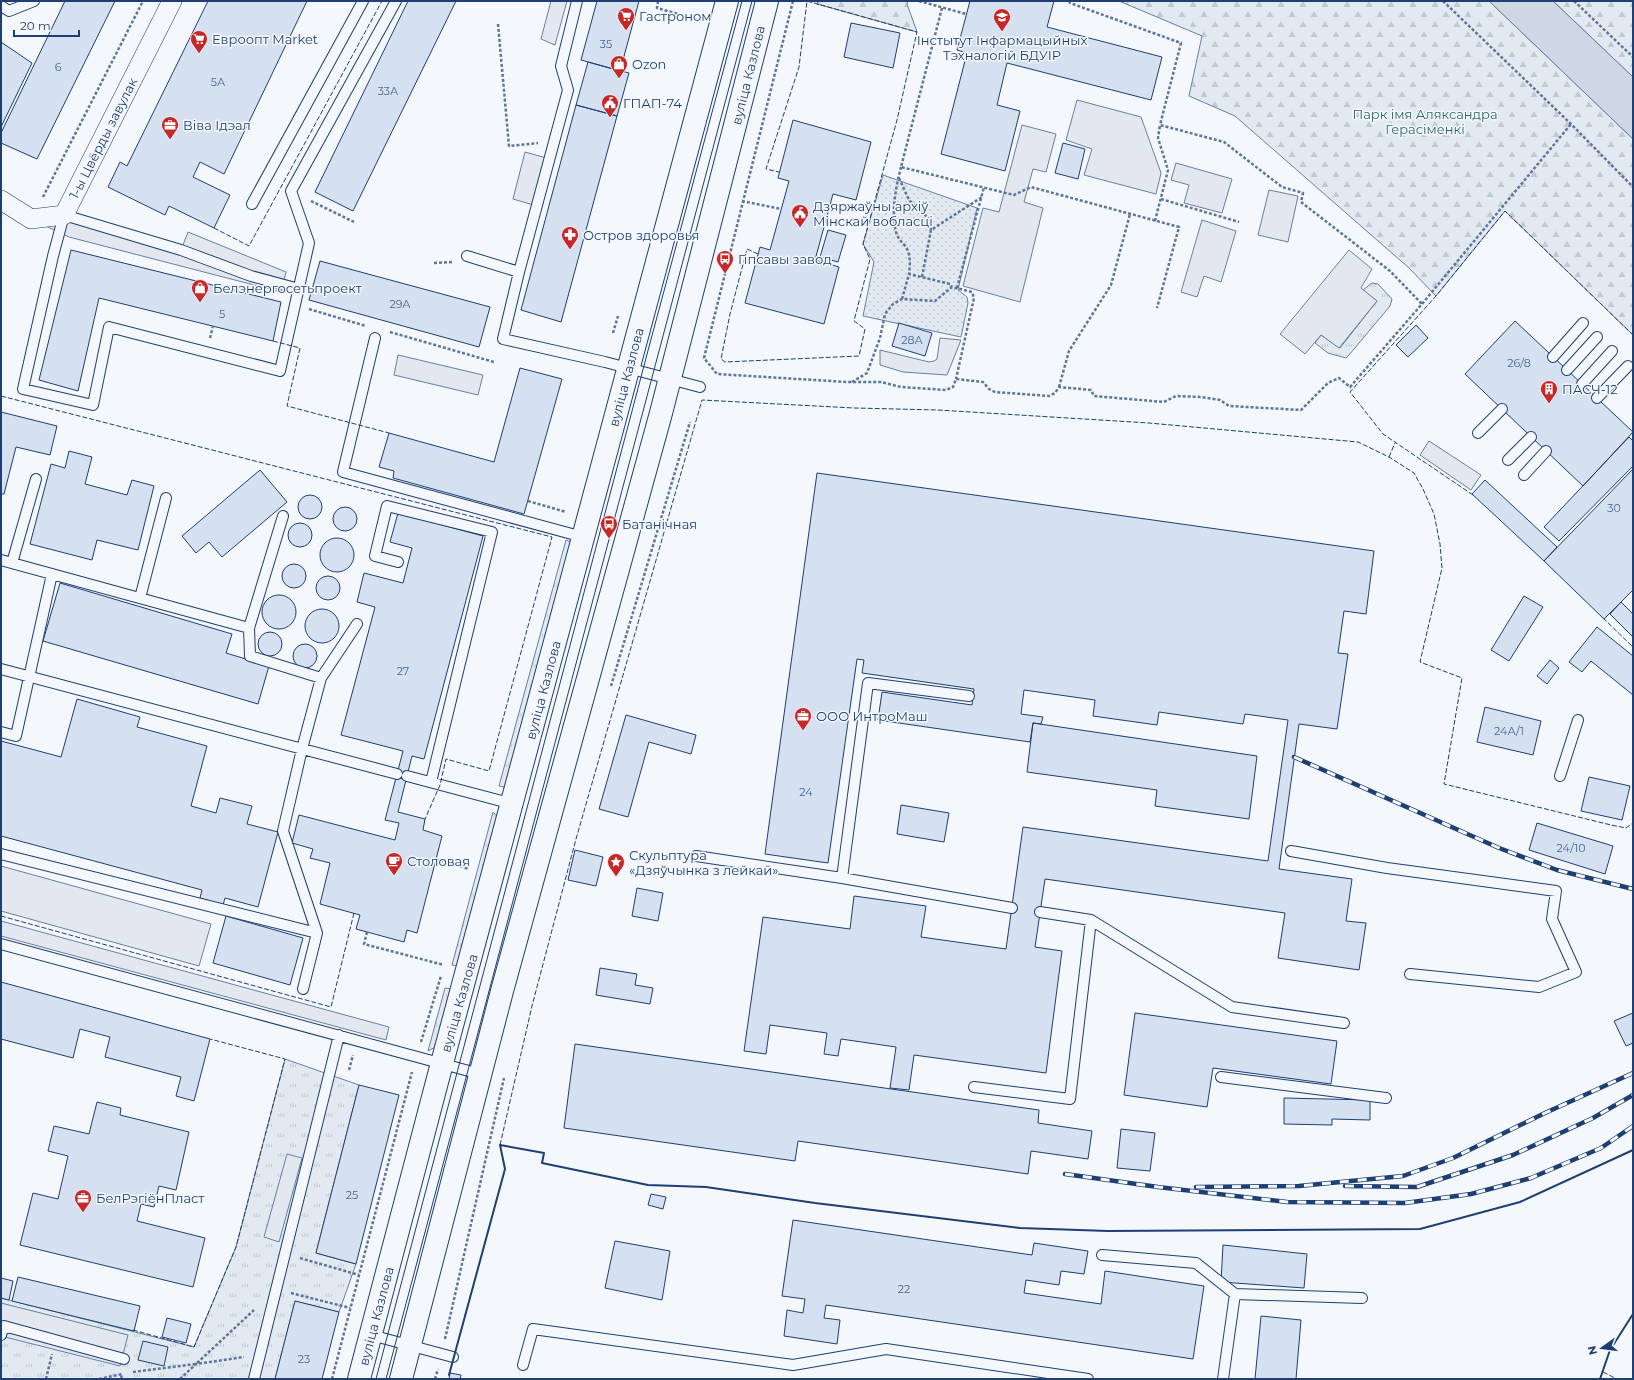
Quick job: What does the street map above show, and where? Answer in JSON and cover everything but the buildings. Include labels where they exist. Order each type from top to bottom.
[{"type":"main road","name":"вуліца Казлова","points":[[359,1379],[628,368],[728,1]]},
{"type":"main road","name":"вуліца Казлова","points":[[401,1379],[480,1074],[670,379],[767,1]]},
{"type":"street","name":"1-ы Цвёрды завулак","points":[[32,219],[64,215],[172,1]]},
{"type":"street","points":[[1,200],[32,219]]},
{"type":"lane","points":[[1,6],[10,11],[34,1]]},
{"type":"lane","points":[[252,204],[363,1]]},
{"type":"lane","points":[[299,289],[251,276],[181,250],[64,215],[53,256],[23,389],[92,405],[109,327],[280,370],[296,306],[309,243],[291,191],[396,1]]},
{"type":"lane","points":[[577,1],[561,66],[568,90],[519,272],[503,339],[628,368],[700,387]]},
{"type":"lane","points":[[467,256],[519,272]]},
{"type":"lane","points":[[1553,357],[1583,323]]},
{"type":"lane","points":[[1567,370],[1597,337]]},
{"type":"lane","points":[[375,338],[343,472],[583,537]]},
{"type":"lane","points":[[1582,384],[1612,351]]},
{"type":"lane","points":[[1596,398],[1628,366]]},
{"type":"lane","points":[[1478,433],[1502,409]]},
{"type":"lane","points":[[1508,460],[1531,437]]},
{"type":"lane","points":[[1524,475],[1546,451]]},
{"type":"lane","points":[[12,563],[36,479]]},
{"type":"lane","points":[[140,598],[166,498]]},
{"type":"lane","points":[[398,562],[375,556],[387,506],[492,532],[431,782]]},
{"type":"lane","points":[[283,516],[249,628],[250,656],[321,678]]},
{"type":"lane","points":[[1,560],[249,628]]},
{"type":"lane","points":[[1,732],[16,736],[52,574]]},
{"type":"lane","points":[[303,990],[317,933],[283,831],[302,749],[321,678],[357,624]]},
{"type":"lane","points":[[1,669],[513,804]]},
{"type":"lane","points":[[842,878],[868,683],[969,696]]},
{"type":"lane","points":[[1560,776],[1578,720]]},
{"type":"lane","points":[[1291,851],[1387,868],[1556,891],[1552,919],[1576,972],[1539,987],[1410,974]]},
{"type":"lane","points":[[1,854],[317,933]]},
{"type":"lane","points":[[696,856],[842,878],[1012,908]]},
{"type":"lane","points":[[1040,912],[1091,920],[1232,1007],[1344,1023]]},
{"type":"lane","points":[[974,1087],[1070,1100],[1091,920]]},
{"type":"lane","points":[[1,944],[480,1074]]},
{"type":"lane","points":[[254,1379],[277,1290],[338,1035]]},
{"type":"lane","points":[[1221,1077],[1386,1098]]},
{"type":"lane","points":[[1102,1255],[1196,1263],[1235,1294],[1362,1298]]},
{"type":"lane","points":[[1223,1379],[1235,1294]]},
{"type":"lane","points":[[1,1335],[4,1326],[124,1359]]},
{"type":"lane","points":[[524,1366],[533,1329],[793,1364],[886,1349],[1088,1379]]},
{"type":"lane","points":[[371,1335],[454,1357]]},
{"type":"path","points":[[32,219],[143,1]]},
{"type":"path","points":[[658,1],[656,8],[700,20],[698,28]]},
{"type":"path","points":[[793,1],[704,358],[717,374],[851,382],[881,382],[901,387],[946,390],[952,387],[956,380],[974,298],[972,292],[952,287],[950,284],[909,274]]},
{"type":"path","points":[[920,1],[966,14]]},
{"type":"path","points":[[1069,1],[1070,4],[1181,43],[1158,138],[1168,170],[1155,220]]},
{"type":"path","points":[[1443,1],[1571,124],[1633,187]]},
{"type":"path","points":[[1574,1],[1633,57]]},
{"type":"path","points":[[902,299],[909,274],[910,260],[907,248],[899,239],[896,230],[896,191],[942,8]]},
{"type":"path","points":[[498,24],[509,146],[554,142]]},
{"type":"path","points":[[1059,387],[1091,390],[1094,396],[1164,402],[1176,396],[1188,396],[1220,400],[1229,406],[1301,410],[1328,383],[1339,378],[1350,387],[1422,304],[1571,124]]},
{"type":"path","points":[[1160,125],[1224,142],[1282,187],[1303,193],[1301,202],[1390,271],[1422,304]]},
{"type":"path","points":[[901,167],[1014,195],[1031,187],[1178,227],[1157,308]]},
{"type":"path","points":[[899,177],[909,200],[928,218],[931,230],[922,277]]},
{"type":"path","points":[[957,288],[984,188]]},
{"type":"path","points":[[291,191],[354,222]]},
{"type":"path","points":[[931,230],[982,197]]},
{"type":"path","points":[[1161,199],[1239,222]]},
{"type":"path","points":[[742,201],[781,209]]},
{"type":"path","points":[[956,380],[983,382],[995,392],[1049,396],[1055,393],[1059,387],[1069,351],[1111,285],[1130,214]]},
{"type":"path","points":[[851,382],[867,373],[880,338],[885,314],[893,304],[902,299],[935,301],[952,287]]},
{"type":"path","points":[[296,306],[372,327]]},
{"type":"path","points":[[613,333],[619,310]]},
{"type":"path","points":[[387,332],[494,362]]},
{"type":"path","points":[[610,686],[690,422]]},
{"type":"path","points":[[528,501],[566,512]]},
{"type":"path","points":[[436,859],[469,869]]},
{"type":"path","points":[[367,932],[364,944],[444,966]]},
{"type":"path","points":[[332,1379],[417,1056],[441,974]]},
{"type":"path","points":[[347,1076],[353,1053],[361,1055]]},
{"type":"path","points":[[435,1379],[442,1354],[505,1074]]},
{"type":"path","points":[[298,1258],[359,1275]]},
{"type":"path","points":[[180,1379],[277,1290],[350,1308]]},
{"type":"path","points":[[46,1379],[56,1340]]},
{"type":"path","points":[[99,1379],[122,1374],[260,1354]]},
{"type":"path","points":[[120,1379],[124,1359]]},
{"type":"green space","points":[[818,1],[908,1],[907,4],[917,32],[817,4]]},
{"type":"green space","name":"Парк імя Аляксандра Герасіменкі","points":[[1119,1],[1489,1],[1633,139],[1633,335],[1505,211],[1436,296],[1409,268],[1235,116],[1189,96],[1202,36]]},
{"type":"green space","points":[[1553,1],[1633,1],[1633,77]]},
{"type":"green space","points":[[883,175],[977,208],[958,290],[967,297],[968,303],[961,337],[863,316],[874,262],[863,244]]},
{"type":"green space","points":[[1372,283],[1378,284],[1392,299],[1390,306],[1349,355],[1346,358],[1328,353],[1315,343],[1321,335],[1340,348],[1377,301],[1363,290]]},
{"type":"green space","points":[[566,540],[573,543],[508,782],[504,787],[499,786]]},
{"type":"green space","points":[[493,812],[498,817],[458,966],[452,965]]},
{"type":"green space","points":[[445,988],[452,989],[437,1046],[428,1051]]},
{"type":"green space","points":[[285,1059],[359,1085],[316,1253],[356,1264],[339,1312],[295,1301],[275,1379],[1,1379],[1,1298],[194,1347],[236,1247]]},
{"type":"shaded area","points":[[551,1],[567,1],[555,45],[541,39]]},
{"type":"shaded area","points":[[1489,1],[1553,1],[1633,77],[1633,139]]},
{"type":"shaded area","points":[[1077,100],[1141,117],[1161,173],[1156,194],[1084,175],[1092,149],[1066,140]]},
{"type":"shaded area","points":[[1022,125],[1056,134],[1046,172],[1033,169],[1024,202],[1043,208],[1020,302],[963,286],[983,208],[999,212]]},
{"type":"shaded area","points":[[525,152],[550,159],[537,206],[513,199]]},
{"type":"shaded area","points":[[1176,163],[1232,179],[1222,213],[1184,203],[1189,185],[1171,180]]},
{"type":"shaded area","points":[[1269,190],[1298,196],[1288,242],[1258,235]]},
{"type":"shaded area","points":[[64,215],[181,250],[188,232],[286,272],[281,292],[69,237],[31,219]]},
{"type":"shaded area","points":[[1202,220],[1236,231],[1221,282],[1204,276],[1197,297],[1181,292]]},
{"type":"shaded area","points":[[1349,250],[1372,269],[1361,288],[1377,301],[1339,348],[1321,335],[1305,354],[1280,334]]},
{"type":"shaded area","points":[[940,338],[961,340],[947,375],[903,372],[880,365],[880,350],[929,362],[934,361],[937,359]]},
{"type":"shaded area","points":[[398,355],[483,375],[478,395],[394,375]]},
{"type":"shaded area","points":[[1429,441],[1481,475],[1471,490],[1420,455]]},
{"type":"shaded area","points":[[1,866],[211,924],[199,966],[1,911]]},
{"type":"shaded area","points":[[1,921],[389,1027],[386,1040],[1,936]]},
{"type":"shaded area","points":[[287,1154],[302,1158],[279,1242],[264,1237]]},
{"type":"shaded area","points":[[1,1303],[128,1335],[120,1366],[1,1336]]},
{"type":"tram line","points":[[376,1379],[742,1]]},
{"type":"tram line","points":[[386,1379],[752,1]]},
{"type":"railway","points":[[1294,757],[1499,848],[1557,870],[1633,889]]},
{"type":"railway","points":[[1196,1187],[1299,1186],[1403,1176],[1453,1158],[1545,1113],[1633,1073]]},
{"type":"railway","points":[[1345,1186],[1417,1187],[1513,1155],[1593,1118],[1633,1095]]},
{"type":"railway","points":[[1065,1174],[1158,1187],[1287,1202],[1405,1203],[1471,1194],[1531,1178],[1601,1148],[1633,1126]]},
{"type":"fence","points":[[214,228],[249,246],[382,1]]},
{"type":"fence","points":[[758,254],[747,249],[730,314],[721,359],[725,362],[859,356],[865,329],[854,321],[870,259],[863,244],[897,120],[917,32],[807,1],[799,67],[766,169],[779,172]]},
{"type":"fence","points":[[1473,495],[1383,434],[1350,392],[1436,296],[1505,211],[1633,335]]},
{"type":"fence","points":[[273,341],[300,348],[287,406],[389,433]]},
{"type":"fence","points":[[1,396],[552,537],[489,771],[446,759],[440,785],[425,819]]},
{"type":"fence","points":[[500,1145],[532,1006],[576,839],[702,400],[854,408],[938,410],[1149,423],[1358,442],[1389,457],[1414,473],[1434,514],[1440,544],[1442,568],[1420,662],[1462,678],[1444,784],[1611,825],[1626,828],[1633,823]]},
{"type":"fence","points":[[1389,457],[1395,443]]},
{"type":"fence","points":[[1603,618],[1633,647]]},
{"type":"fence","points":[[1,916],[331,1007],[354,913]]},
{"type":"fence","points":[[133,1330],[194,1347],[236,1247],[285,1059],[210,1039]]},
{"type":"fence","points":[[1603,1372],[1617,1379]]},
{"type":"wall","points":[[449,1375],[505,1169],[500,1145],[544,1153],[542,1163],[648,1185],[706,1187],[815,1203],[1020,1228],[1108,1231],[1420,1229],[1520,1202],[1633,1150]]},
{"type":"wall","points":[[1600,1379],[1610,1350],[1633,1314]]},
{"type":"place","name":"Гастроном","points":[[626,31]]},
{"type":"place","name":"Інстытут Інфармацыйных Тэхналогій БДУІР","points":[[1002,32]]},
{"type":"place","name":"Евроопт Market","points":[[199,54]]},
{"type":"place","name":"Ozon","points":[[619,79]]},
{"type":"place","name":"ГПАП-74","points":[[610,118]]},
{"type":"place","name":"Віва Ідэал","points":[[170,140]]},
{"type":"place","name":"Дзяржаўны архіў Мінскай вобласці","points":[[800,228]]},
{"type":"place","name":"Остров здоровья","points":[[570,250]]},
{"type":"place","name":"Гіпсавы завод","points":[[725,274]]},
{"type":"place","name":"Белэнергосетьпроект","points":[[200,303]]},
{"type":"place","name":"ПАСЧ-12","points":[[1549,404]]},
{"type":"place","name":"Батанічная","points":[[609,539]]},
{"type":"place","name":"ООО ИнтроМаш","points":[[803,731]]},
{"type":"place","name":"Столовая","points":[[394,876]]},
{"type":"place","name":"Скульптура «Дзяўчынка з лейкай»","points":[[616,877]]},
{"type":"place","name":"БелРэгіёнПласт","points":[[83,1213]]}]
